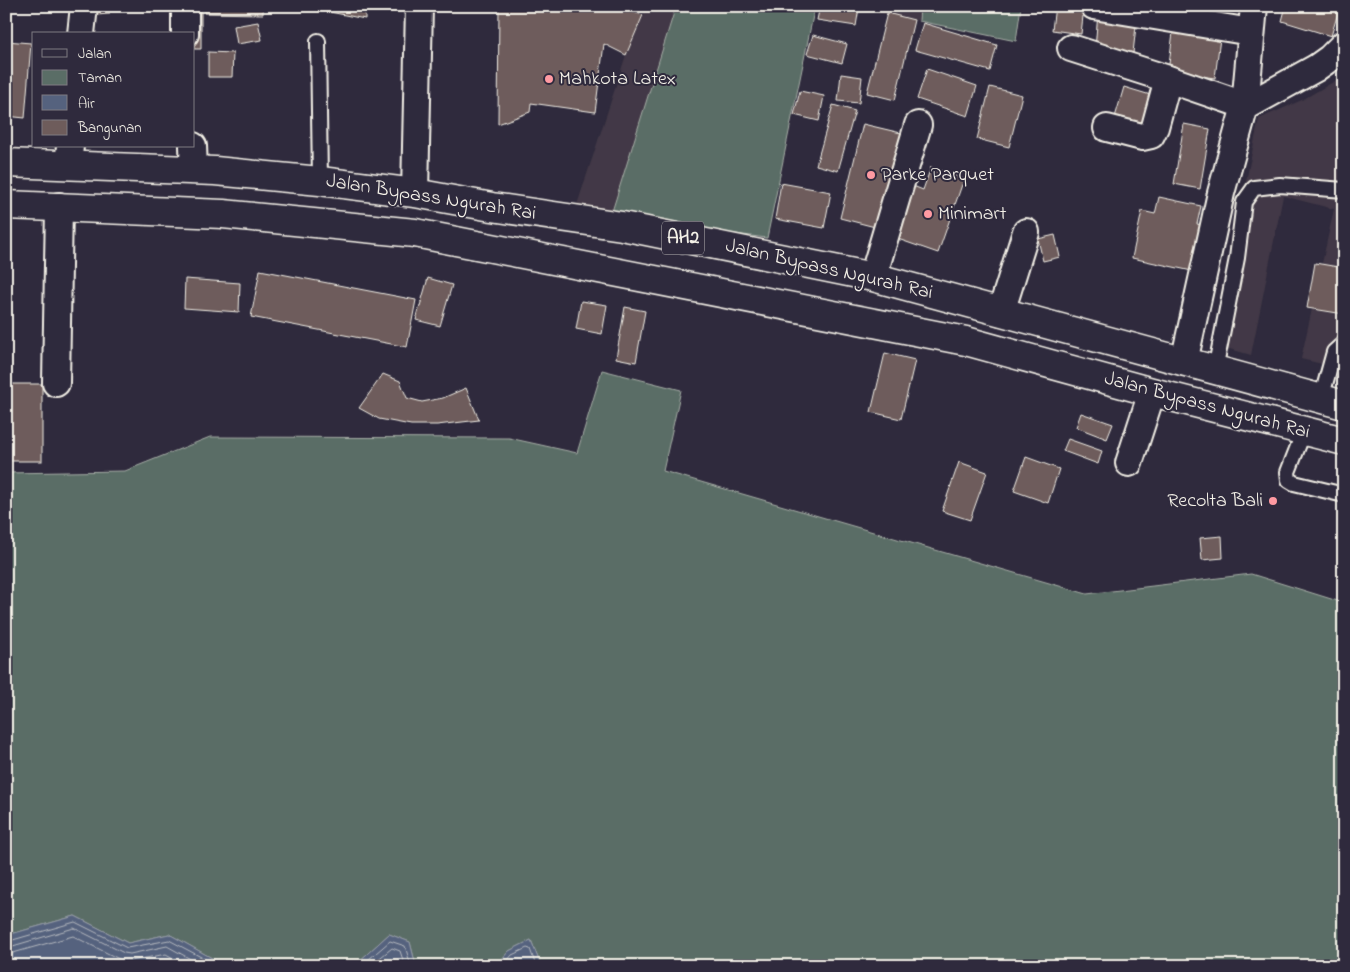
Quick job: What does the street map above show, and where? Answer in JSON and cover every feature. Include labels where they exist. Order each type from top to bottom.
[{"type":"highway","name":"Jalan Bypass Ngurah Rai","points":[[6,163],[69,155],[194,158],[320,181],[415,193],[622,226],[873,276],[1332,402]]},
{"type":"highway","name":"Jalan Bypass Ngurah Rai","points":[[6,205],[223,214],[414,233],[966,341],[1152,392],[1344,441]]},
{"type":"street","points":[[81,32],[84,6]]},
{"type":"street","points":[[185,6],[185,32]]},
{"type":"street","points":[[415,193],[419,6]]},
{"type":"street","points":[[1094,6],[1252,19],[1245,106],[1221,193],[1184,362]]},
{"type":"street","points":[[1071,48],[1245,106],[1250,106],[1316,68],[1330,58],[1344,44]]},
{"type":"street","points":[[1107,128],[1142,137],[1152,135],[1168,79]]},
{"type":"street","points":[[873,276],[918,125]]},
{"type":"street","points":[[56,383],[59,206]]},
{"type":"street","points":[[1001,312],[1026,232]]},
{"type":"street","points":[[1129,463],[1152,392]]},
{"type":"lane","points":[[318,41],[320,181]]},
{"type":"lane","points":[[1215,370],[1237,258],[1244,202],[1254,188],[1280,184],[1344,190]]},
{"type":"lane","points":[[1332,402],[1334,352],[1344,343]]},
{"type":"lane","points":[[1304,431],[1288,472],[1289,480],[1294,483],[1344,495]]},
{"type":"shaded area","points":[[647,6],[815,6],[767,238],[574,214],[626,55]]},
{"type":"shaded area","points":[[847,6],[1021,6],[1016,41]]},
{"type":"shaded area","points":[[1344,72],[1344,369],[1301,359],[1334,209],[1283,196],[1251,355],[1212,344],[1259,119],[1302,100],[1335,81]]},
{"type":"green space","points":[[676,6],[815,6],[767,238],[610,218]]},
{"type":"green space","points":[[920,6],[1021,6],[1016,41],[919,21]]},
{"type":"green space","points":[[602,370],[681,390],[663,471],[1087,594],[1251,574],[1344,603],[1344,966],[590,966],[588,964],[584,966],[541,966],[531,940],[509,951],[496,966],[416,966],[410,942],[389,934],[356,964],[349,966],[226,966],[169,934],[128,943],[75,916],[11,934],[6,938],[6,473],[125,471],[210,437],[509,438],[577,453]]},
{"type":"water","points":[[75,916],[128,943],[169,934],[226,966],[6,966],[6,938],[11,934]]},
{"type":"water","points":[[389,934],[410,942],[416,966],[349,966],[356,964]]},
{"type":"water","points":[[531,940],[541,966],[496,966],[509,951]]},
{"type":"building","points":[[95,6],[109,6],[109,14],[97,15]]},
{"type":"building","points":[[205,6],[263,6],[263,14],[205,13]]},
{"type":"building","points":[[300,6],[365,6],[365,19]]},
{"type":"building","name":"Mahkota Latex","points":[[499,6],[614,6],[643,15],[626,55],[604,44],[595,112],[531,103],[530,112],[498,124]]},
{"type":"building","points":[[820,6],[859,8],[856,26],[817,20]]},
{"type":"building","points":[[1055,6],[1084,7],[1081,34],[1052,30]]},
{"type":"building","points":[[1286,6],[1315,6],[1338,13],[1331,36],[1282,21]]},
{"type":"building","points":[[189,10],[201,10],[201,49],[195,49]]},
{"type":"building","points":[[887,13],[914,20],[895,100],[867,93]]},
{"type":"building","points":[[1098,13],[1137,17],[1133,53],[1095,49]]},
{"type":"building","points":[[258,22],[262,40],[237,44],[234,26]]},
{"type":"building","points":[[923,23],[997,45],[990,71],[915,50]]},
{"type":"building","points":[[1174,24],[1221,30],[1215,78],[1168,72]]},
{"type":"building","points":[[813,35],[847,44],[842,63],[807,54]]},
{"type":"building","points":[[6,41],[31,43],[25,118],[6,116]]},
{"type":"building","points":[[208,52],[233,53],[232,77],[208,77]]},
{"type":"building","points":[[927,69],[977,86],[968,116],[917,99]]},
{"type":"building","points":[[841,74],[862,77],[859,103],[838,101]]},
{"type":"building","points":[[990,87],[1022,95],[1009,147],[977,139]]},
{"type":"building","points":[[1124,87],[1157,97],[1147,134],[1113,124]]},
{"type":"building","points":[[800,91],[824,96],[819,121],[794,115]]},
{"type":"building","points":[[833,105],[855,111],[838,171],[816,165]]},
{"type":"building","name":"Parke Parquet","points":[[863,124],[901,133],[879,228],[840,218]]},
{"type":"building","points":[[1184,124],[1210,129],[1200,189],[1174,184]]},
{"type":"building","name":"Minimart","points":[[931,167],[964,179],[938,253],[895,238],[913,186],[923,190]]},
{"type":"building","points":[[781,183],[831,192],[824,228],[775,219]]},
{"type":"building","points":[[1159,197],[1201,206],[1197,224],[1202,225],[1192,271],[1132,258],[1142,211],[1155,214]]},
{"type":"building","points":[[1055,235],[1060,257],[1043,261],[1038,239]]},
{"type":"building","points":[[1315,263],[1344,268],[1344,314],[1307,308]]},
{"type":"building","points":[[260,270],[416,300],[407,347],[251,317]]},
{"type":"building","points":[[428,278],[452,285],[440,326],[416,320]]},
{"type":"building","points":[[185,279],[240,283],[239,312],[184,308]]},
{"type":"building","points":[[581,301],[607,305],[602,334],[576,329]]},
{"type":"building","points":[[625,307],[645,311],[636,362],[616,358]]},
{"type":"building","points":[[885,353],[915,360],[901,419],[871,412]]},
{"type":"building","points":[[383,374],[400,381],[407,398],[422,402],[443,398],[466,388],[479,420],[437,425],[411,425],[379,419],[359,408]]},
{"type":"building","points":[[6,384],[42,384],[42,461],[6,461]]},
{"type":"building","points":[[1081,413],[1113,424],[1107,439],[1076,427]]},
{"type":"building","points":[[1068,439],[1102,451],[1098,464],[1063,451]]},
{"type":"building","points":[[1026,457],[1059,469],[1048,503],[1014,491]]},
{"type":"building","points":[[959,462],[987,472],[970,520],[942,511]]},
{"type":"building","points":[[1222,536],[1223,558],[1202,560],[1200,538]]},
{"type":"place","name":"Mahkota Latex","points":[[549,79]]},
{"type":"place","name":"Parke Parquet","points":[[871,175]]},
{"type":"place","name":"Minimart","points":[[928,214]]},
{"type":"place","name":"Recolta Bali","points":[[1273,501]]}]
